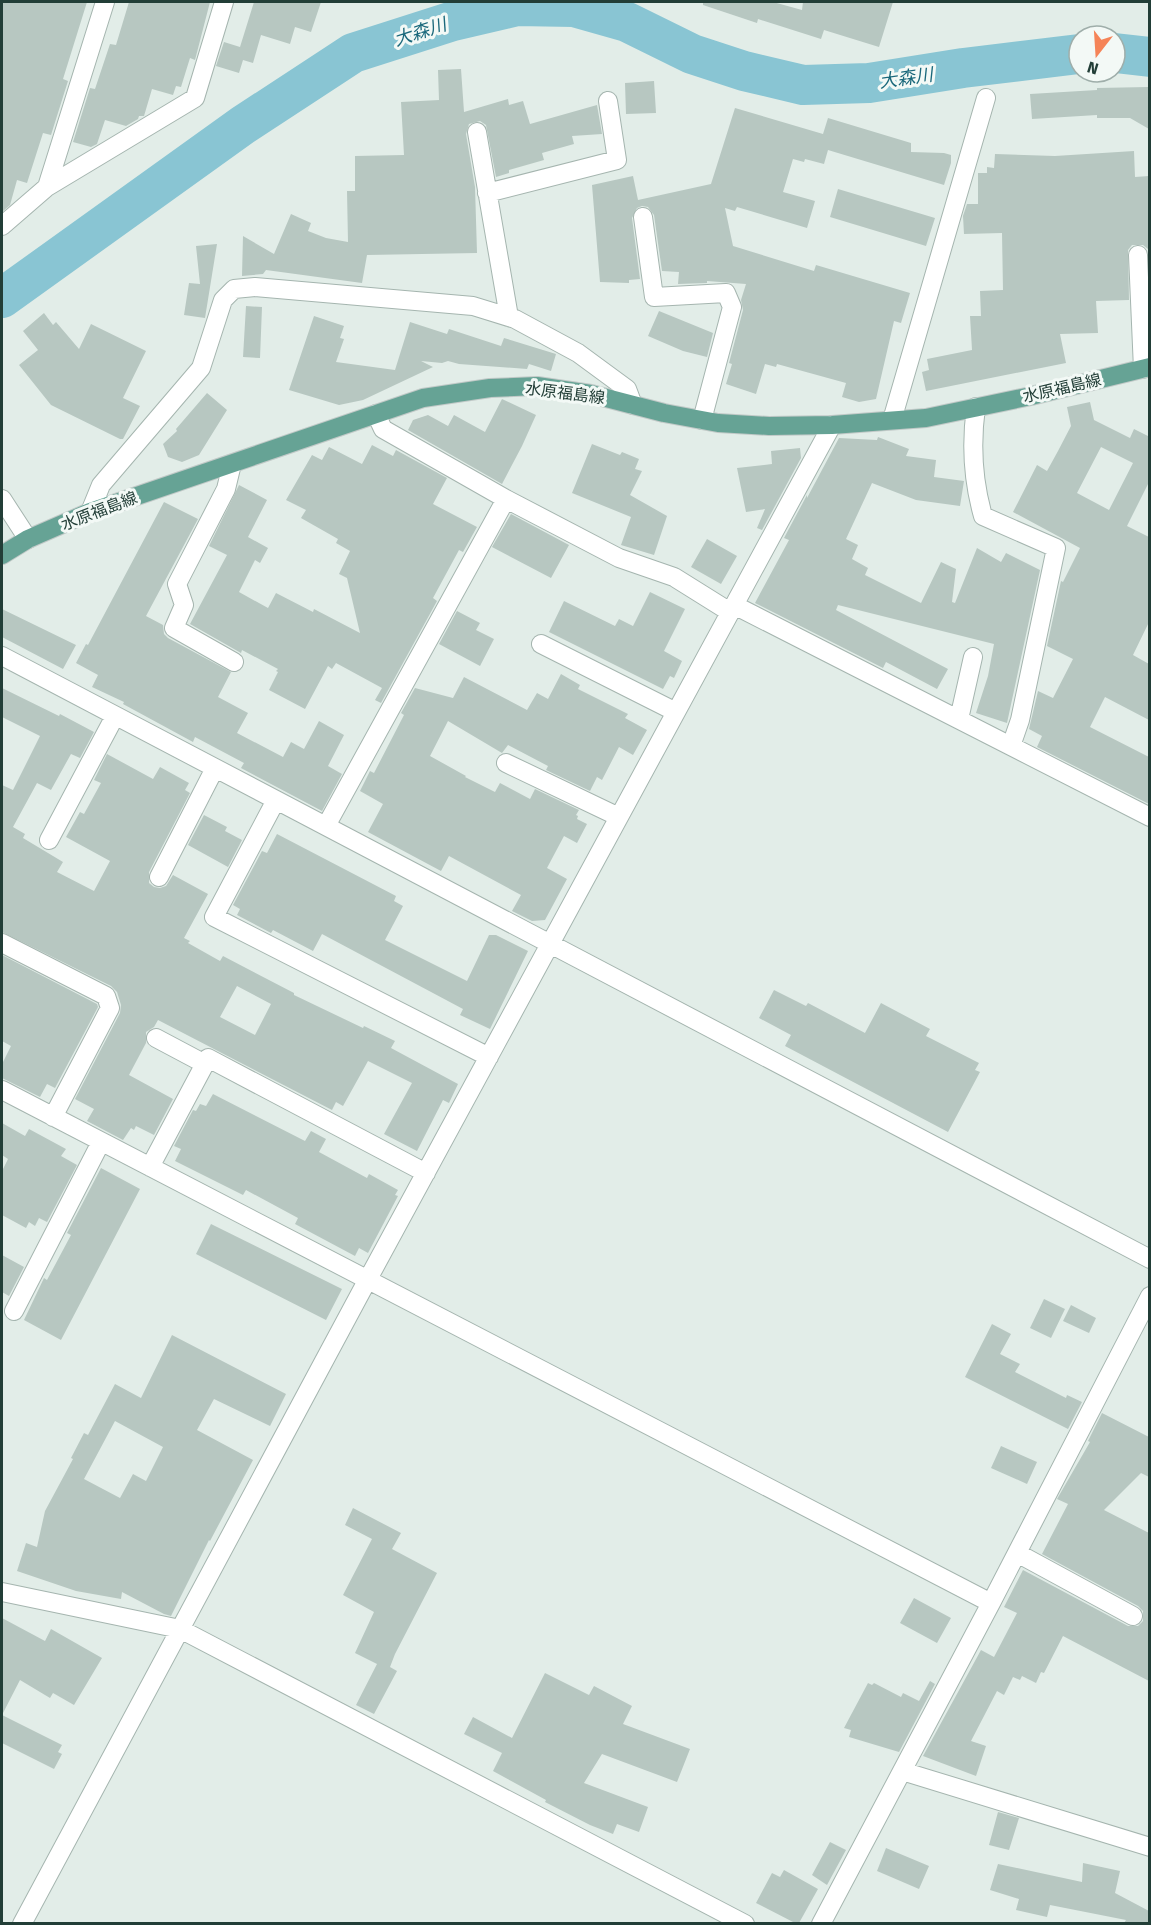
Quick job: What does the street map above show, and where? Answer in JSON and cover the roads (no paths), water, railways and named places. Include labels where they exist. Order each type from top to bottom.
[{"type":"main road","name":"水原福島線","points":[[2,555],[28,539],[90,512],[423,398],[490,388],[537,386],[591,394],[702,420],[769,426],[832,425],[926,418],[1146,368]]},
{"type":"street","points":[[47,187],[105,2]]},
{"type":"street","points":[[2,226],[47,187],[195,98],[224,2]]},
{"type":"street","points":[[892,420],[986,99]]},
{"type":"street","points":[[488,192],[617,160],[608,101]]},
{"type":"street","points":[[477,132],[509,317]]},
{"type":"street","points":[[643,217],[654,297],[726,293],[732,307],[702,420]]},
{"type":"street","points":[[1138,255],[1146,368]]},
{"type":"street","points":[[90,512],[101,484],[201,368],[223,300],[234,289],[255,287],[473,306],[509,317],[578,352],[627,389],[633,405]]},
{"type":"street","points":[[976,407],[972,435],[978,498],[983,516],[1056,548],[1020,720],[1011,746]]},
{"type":"street","points":[[376,414],[383,429],[506,499],[619,558],[674,577],[1149,817]]},
{"type":"street","points":[[22,1923],[368,1279],[832,425]]},
{"type":"street","points":[[232,464],[226,489],[177,584],[184,605],[174,628],[234,662]]},
{"type":"street","points":[[2,499],[28,539]]},
{"type":"street","points":[[326,826],[506,499]]},
{"type":"street","points":[[541,644],[676,712]]},
{"type":"street","points":[[2,656],[1149,1259]]},
{"type":"street","points":[[959,719],[973,657]]},
{"type":"street","points":[[49,840],[115,716]]},
{"type":"street","points":[[506,763],[620,817]]},
{"type":"street","points":[[159,877],[215,768]]},
{"type":"street","points":[[276,800],[214,917],[489,1058]]},
{"type":"street","points":[[2,943],[106,996],[110,1008],[53,1117]]},
{"type":"street","points":[[156,1038],[204,1064]]},
{"type":"street","points":[[150,1167],[208,1058],[426,1173]]},
{"type":"street","points":[[2,1090],[991,1603]]},
{"type":"street","points":[[14,1311],[101,1142]]},
{"type":"street","points":[[821,1923],[991,1603],[1149,1296]]},
{"type":"street","points":[[1017,1553],[1133,1616]]},
{"type":"street","points":[[2,1592],[180,1629],[746,1923]]},
{"type":"street","points":[[902,1771],[1149,1847]]},
{"type":"waterway","name":"大森川","points":[[2,298],[243,125],[353,53],[453,21],[517,6],[574,7],[627,22],[692,54],[744,71],[803,85],[869,83],[963,68],[1067,55]]},
{"type":"waterway","name":"大森川","points":[[1127,54],[1150,57]]}]
